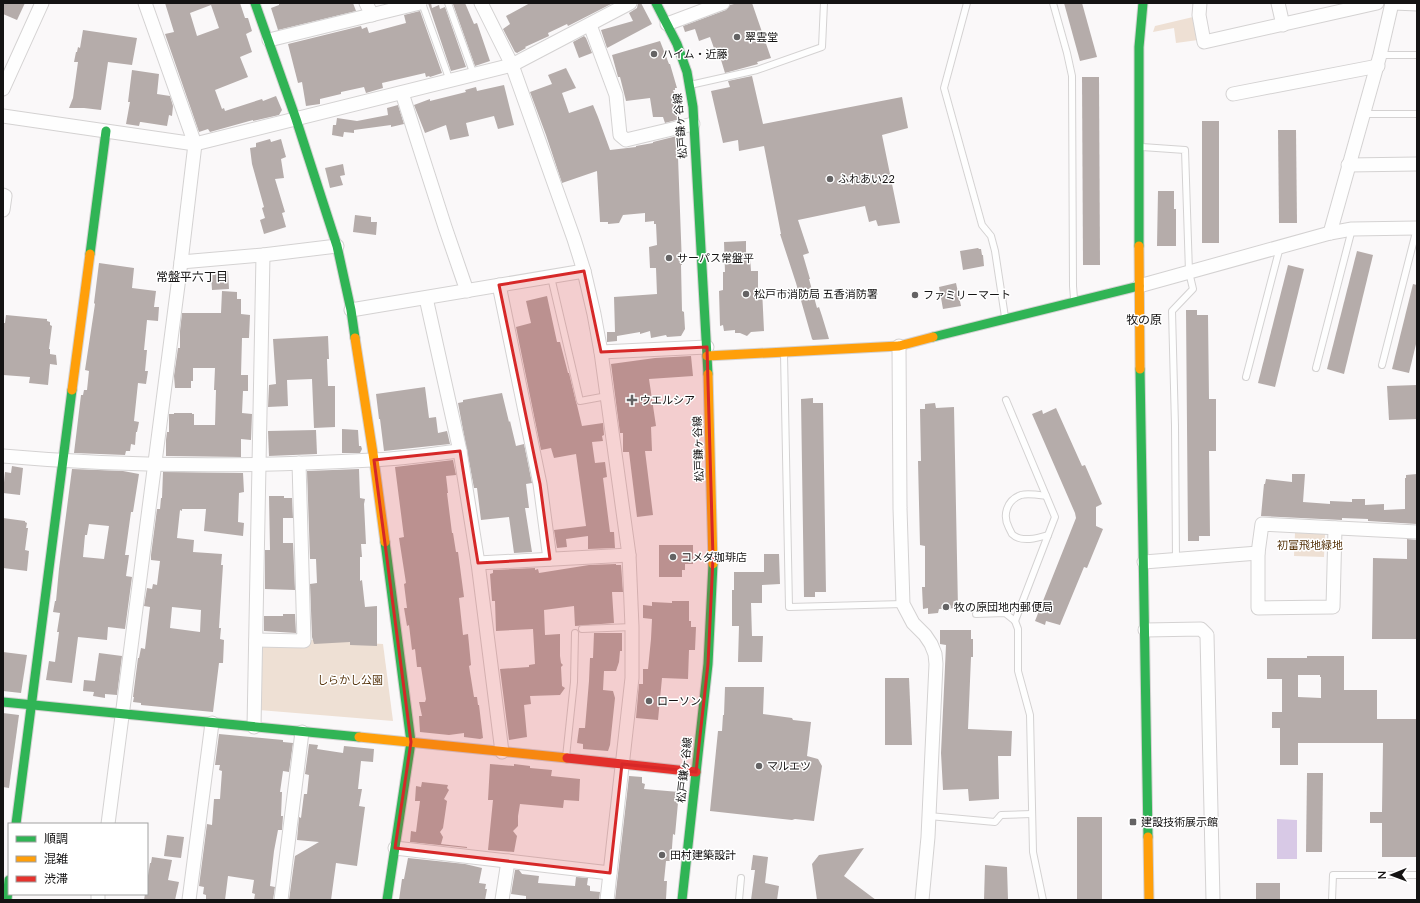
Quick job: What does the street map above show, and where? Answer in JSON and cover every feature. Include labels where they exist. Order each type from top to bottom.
[{"type":"street","points":[[3,89],[42,3]]},
{"type":"street","points":[[108,823],[195,144],[145,3]]},
{"type":"street","points":[[255,3],[296,119],[337,246],[352,310],[374,460],[411,742],[387,900]]},
{"type":"street","points":[[269,40],[369,9],[421,3]]},
{"type":"street","points":[[481,3],[512,66],[574,239],[584,271],[601,352],[629,555],[632,627],[632,678],[607,900]]},
{"type":"street","points":[[3,116],[195,144],[512,66],[630,3]]},
{"type":"street","name":"松戸鎌ヶ谷線","points":[[656,3],[676,44],[686,72],[693,107],[707,352],[713,558],[708,664],[682,900]]},
{"type":"street","points":[[667,24],[723,3]]},
{"type":"street","points":[[1143,3],[1139,47],[1139,286],[1149,900]]},
{"type":"street","points":[[1200,3],[1199,15],[1204,42],[1377,3]]},
{"type":"street","points":[[1278,3],[1283,25]]},
{"type":"street","points":[[1330,233],[1348,165],[1379,61],[1393,3],[1417,4]]},
{"type":"street","points":[[590,24],[616,96],[620,135],[626,140],[693,124]]},
{"type":"street","points":[[1233,94],[1379,61]]},
{"type":"street","points":[[402,93],[467,291]]},
{"type":"street","points":[[16,823],[106,131]]},
{"type":"street","points":[[1348,165],[1417,164]]},
{"type":"street","points":[[3,195],[5,196],[3,210]]},
{"type":"street","points":[[601,352],[784,352],[899,346],[1075,300],[1139,286],[1330,233],[1352,229],[1417,228]]},
{"type":"street","points":[[181,262],[263,255],[337,246]]},
{"type":"street","points":[[254,727],[263,255]]},
{"type":"street","points":[[352,310],[584,271]]},
{"type":"street","points":[[499,285],[540,484],[550,559]]},
{"type":"street","points":[[426,298],[460,451],[478,563],[502,752]]},
{"type":"street","points":[[899,346],[900,508],[903,604],[913,623],[925,635],[935,654],[933,744],[922,900]]},
{"type":"street","points":[[3,456],[62,461],[259,464],[374,460],[460,451]]},
{"type":"street","points":[[256,640],[304,641],[299,463]]},
{"type":"street","points":[[1335,528],[1333,607],[1258,608],[1258,553],[1262,524],[1417,532]]},
{"type":"street","points":[[1144,562],[1258,553]]},
{"type":"street","points":[[478,563],[629,555]]},
{"type":"street","points":[[1145,630],[1201,629],[1207,635],[1213,900]]},
{"type":"street","points":[[3,702],[411,742],[696,772]]},
{"type":"street","points":[[189,900],[212,723]]},
{"type":"street","points":[[281,900],[302,732]]},
{"type":"street","points":[[395,848],[610,873]]},
{"type":"street","points":[[502,900],[508,861]]},
{"type":"lane","points":[[421,3],[450,82]]},
{"type":"lane","points":[[448,3],[474,75]]},
{"type":"lane","points":[[689,86],[757,70],[822,46],[824,3]]},
{"type":"lane","points":[[966,3],[944,88],[982,225],[991,236],[995,251],[1005,319]]},
{"type":"lane","points":[[1053,3],[1072,76],[1073,286],[1075,300]]},
{"type":"lane","points":[[1379,61],[1417,55]]},
{"type":"lane","points":[[1363,114],[1417,114]]},
{"type":"lane","points":[[1140,147],[1185,150],[1189,272],[1193,289],[1172,311],[1176,560]]},
{"type":"lane","points":[[1382,365],[1417,228]]},
{"type":"lane","points":[[1316,368],[1352,229]]},
{"type":"lane","points":[[1246,377],[1280,247]]},
{"type":"lane","points":[[551,277],[580,401],[607,396]]},
{"type":"lane","points":[[784,352],[789,607],[903,604]]},
{"type":"lane","points":[[1006,400],[1055,517],[1015,621]]},
{"type":"lane","points":[[1046,496],[1022,495],[1011,501],[1006,510],[1006,523],[1012,534],[1025,539],[1038,538],[1048,535]]},
{"type":"lane","points":[[976,614],[1004,613],[1015,621],[1018,629],[1018,671],[1030,715],[1033,852],[1043,900]]},
{"type":"lane","points":[[582,628],[632,627]]},
{"type":"lane","points":[[566,759],[574,682],[575,633]]},
{"type":"lane","points":[[929,816],[995,822],[1001,815],[1032,814]]},
{"type":"lane","points":[[1332,900],[1333,875],[1417,875]]},
{"type":"lane","points":[[738,900],[741,878]]},
{"type":"highlighted area","points":[[584,271],[601,352],[707,347],[713,558],[708,664],[696,772],[622,764],[610,873],[395,848],[411,742],[374,460],[460,451],[478,563],[550,559],[540,484],[499,285]]},
{"type":"green space","points":[[1193,17],[1198,40],[1176,43],[1174,28],[1153,32],[1155,26]]},
{"type":"green space","name":"初富飛地緑地","points":[[1295,533],[1325,534],[1324,557],[1294,556]]},
{"type":"green space","name":"しらかし公園","points":[[259,637],[383,644],[393,721],[259,710]]},
{"type":"shaded area","points":[[1277,819],[1297,820],[1297,859],[1277,859]]},
{"type":"building","points":[[3,3],[25,3],[17,20],[3,14]]},
{"type":"building","points":[[165,3],[240,3],[245,18],[248,18],[252,31],[246,34],[252,52],[240,57],[248,77],[215,90],[222,109],[224,108],[225,111],[276,96],[282,110],[279,115],[253,120],[210,132],[208,129],[199,132],[165,34],[174,32]],"holes":[[[211,5],[219,28],[197,36],[190,13]]]},
{"type":"building","points":[[279,3],[353,3],[356,11],[278,30],[271,8],[279,5]]},
{"type":"building","points":[[428,3],[431,3],[432,8],[439,5],[440,9],[445,7],[466,67],[451,71]]},
{"type":"building","points":[[465,3],[474,24],[477,23],[490,61],[475,66],[453,4]]},
{"type":"building","points":[[530,3],[613,3],[568,26],[567,24],[548,33],[549,36],[525,47],[526,48],[517,53],[515,52],[503,29],[510,24],[506,16]]},
{"type":"building","points":[[638,3],[641,3],[652,24],[607,48],[601,30],[633,21],[629,13],[637,8]]},
{"type":"building","points":[[738,3],[752,3],[771,58],[757,62],[758,64],[725,73],[718,50],[715,51],[710,37],[699,41],[695,29],[685,32],[683,26],[726,10],[730,5]]},
{"type":"building","points":[[1064,3],[1082,3],[1097,57],[1080,61]]},
{"type":"building","points":[[420,11],[442,73],[426,77],[425,73],[382,83],[383,88],[366,93],[364,87],[341,92],[341,94],[320,99],[320,104],[306,106],[302,82],[298,83],[288,44],[361,26],[362,29],[367,27],[369,33],[406,23],[404,15]]},
{"type":"building","points":[[83,30],[137,38],[132,65],[108,62],[101,110],[69,108],[73,98],[78,62],[74,62],[78,47],[80,48]]},
{"type":"building","points":[[584,36],[592,53],[579,58],[573,42]]},
{"type":"building","points":[[660,41],[670,64],[677,88],[673,90],[678,104],[680,119],[665,123],[663,117],[653,117],[650,98],[626,101],[620,77],[618,77],[612,55]]},
{"type":"building","points":[[566,68],[576,88],[562,93],[569,113],[593,105],[610,150],[636,147],[677,136],[681,156],[678,157],[682,311],[684,312],[685,329],[681,336],[667,337],[666,335],[651,338],[650,331],[640,334],[640,332],[617,336],[617,341],[607,342],[607,332],[615,332],[614,297],[657,294],[656,268],[650,268],[649,247],[657,245],[656,224],[654,224],[654,221],[645,222],[645,213],[623,215],[619,223],[608,224],[608,222],[600,222],[597,171],[562,183],[530,92],[552,84],[548,75]]},
{"type":"building","points":[[132,70],[159,74],[157,94],[170,96],[173,106],[172,116],[169,115],[167,126],[141,122],[139,126],[126,124],[130,102],[128,102]]},
{"type":"building","name":"ふれあい22","points":[[752,76],[763,124],[902,97],[908,128],[882,135],[900,223],[878,226],[876,220],[869,222],[865,206],[798,220],[809,253],[803,255],[809,279],[817,308],[819,307],[829,339],[812,339],[780,234],[764,146],[739,151],[738,140],[723,143],[711,91],[730,87],[728,81]]},
{"type":"building","points":[[1082,77],[1099,77],[1100,265],[1083,265]]},
{"type":"building","points":[[504,85],[514,125],[498,129],[494,116],[466,123],[469,136],[450,140],[446,125],[425,133],[414,105],[430,99],[430,101],[466,92],[465,90],[476,87],[477,91]]},
{"type":"building","points":[[398,105],[404,124],[391,127],[391,125],[354,130],[354,133],[344,132],[343,137],[332,135],[333,125],[336,125],[337,118],[357,121],[388,115],[387,108]]},
{"type":"building","points":[[1202,121],[1219,121],[1219,243],[1202,243]]},
{"type":"building","points":[[1278,130],[1296,130],[1297,223],[1279,223]]},
{"type":"building","points":[[270,139],[271,142],[281,139],[286,157],[281,159],[284,178],[275,179],[285,212],[282,213],[286,227],[264,234],[260,220],[265,218],[262,208],[264,207],[252,164],[250,148],[256,147],[256,143]]},
{"type":"building","points":[[343,164],[345,175],[340,176],[343,185],[330,188],[325,168]]},
{"type":"building","points":[[1158,191],[1174,191],[1174,209],[1176,209],[1176,246],[1157,246]]},
{"type":"building","points":[[355,215],[371,217],[371,222],[377,222],[376,235],[353,232]]},
{"type":"building","points":[[746,241],[746,257],[750,257],[751,271],[758,271],[758,288],[762,289],[764,331],[751,332],[747,336],[740,333],[735,333],[735,330],[724,331],[723,325],[720,326],[719,291],[723,290],[723,272],[725,272],[724,242]]},
{"type":"building","points":[[978,248],[981,249],[983,255],[984,266],[963,270],[960,251]]},
{"type":"building","points":[[1357,251],[1373,255],[1344,374],[1327,369]]},
{"type":"building","points":[[99,263],[134,268],[132,288],[156,291],[154,307],[159,307],[158,321],[147,320],[144,350],[147,350],[145,371],[148,371],[146,384],[138,383],[134,421],[139,422],[136,432],[135,445],[131,444],[130,451],[126,451],[125,455],[74,453],[81,395],[83,395],[84,390],[87,390],[89,371],[85,370],[95,304]]},
{"type":"building","points":[[1288,265],[1304,269],[1275,387],[1258,383]]},
{"type":"building","points":[[228,271],[229,289],[212,290],[211,275],[215,275],[215,272]]},
{"type":"building","points":[[956,283],[961,306],[943,309],[939,287]]},
{"type":"building","points":[[1413,284],[1417,285],[1417,340],[1409,373],[1392,369]]},
{"type":"building","points":[[222,291],[237,292],[237,299],[241,299],[241,314],[250,315],[249,338],[242,338],[241,375],[248,375],[248,391],[243,391],[242,413],[252,414],[251,440],[241,439],[241,457],[166,456],[167,432],[169,432],[169,414],[192,413],[194,414],[194,425],[215,425],[215,368],[193,368],[193,381],[191,381],[191,388],[175,388],[174,376],[178,348],[180,348],[182,313],[221,313]]},
{"type":"building","points":[[547,296],[557,342],[560,342],[582,426],[603,423],[603,441],[592,442],[595,463],[605,462],[607,477],[603,478],[610,532],[614,532],[615,548],[588,549],[588,536],[566,539],[567,547],[557,548],[554,530],[586,526],[576,454],[554,458],[551,448],[541,450],[516,327],[531,323],[526,301]]},
{"type":"building","points":[[1186,310],[1197,310],[1197,315],[1208,315],[1209,399],[1216,399],[1216,451],[1209,451],[1210,536],[1199,536],[1199,541],[1188,541]]},
{"type":"building","points":[[6,315],[47,319],[47,321],[50,322],[50,325],[52,326],[49,349],[50,354],[56,355],[57,365],[50,364],[48,385],[29,383],[30,377],[3,375],[3,323],[5,323]]},
{"type":"building","points":[[328,336],[328,386],[335,386],[335,427],[314,428],[312,379],[287,380],[288,406],[268,407],[269,385],[276,384],[273,339]]},
{"type":"building","points":[[691,356],[693,376],[649,379],[656,426],[651,427],[652,451],[645,451],[653,515],[637,517],[629,452],[623,452],[623,433],[620,433],[611,364],[655,358]]},
{"type":"building","points":[[1417,385],[1417,419],[1389,420],[1387,386]]},
{"type":"building","points":[[425,387],[429,418],[436,417],[438,433],[447,431],[450,444],[384,451],[376,394]]},
{"type":"building","points":[[502,393],[516,446],[524,444],[532,483],[526,484],[529,508],[525,508],[532,552],[514,553],[509,517],[481,520],[477,488],[474,488],[458,403],[463,402],[463,400]]},
{"type":"building","points":[[813,398],[813,403],[823,403],[826,592],[815,592],[815,597],[804,597],[801,399]]},
{"type":"building","points":[[935,403],[936,408],[954,407],[958,608],[939,609],[938,613],[928,614],[928,608],[923,609],[922,587],[925,587],[925,546],[920,545],[918,461],[921,461],[920,409],[925,409],[925,404]]},
{"type":"building","points":[[1056,408],[1082,466],[1085,465],[1102,504],[1096,507],[1096,526],[1103,529],[1087,568],[1084,567],[1060,625],[1046,621],[1045,625],[1035,621],[1076,518],[1032,414],[1042,410],[1043,414]]},
{"type":"building","points":[[342,429],[358,430],[359,446],[361,446],[362,449],[360,453],[342,453]]},
{"type":"building","points":[[316,430],[317,454],[269,456],[268,431]]},
{"type":"building","points":[[453,460],[456,475],[446,476],[447,493],[452,533],[456,552],[458,552],[464,597],[459,598],[463,635],[468,634],[471,665],[469,666],[474,697],[477,697],[479,705],[483,738],[480,739],[464,737],[464,733],[449,735],[420,732],[419,716],[422,716],[419,702],[425,702],[426,699],[421,667],[417,667],[415,649],[412,650],[409,625],[407,626],[404,608],[407,608],[404,584],[406,583],[399,538],[404,537],[395,467]]},
{"type":"building","points":[[12,466],[23,468],[20,495],[3,493],[5,472],[11,473]]},
{"type":"building","points":[[72,469],[123,471],[139,474],[133,512],[131,512],[125,555],[129,555],[126,576],[132,577],[125,629],[108,627],[107,640],[78,637],[72,683],[46,680],[49,661],[55,662],[59,632],[57,632],[60,613],[53,612],[56,601]],"holes":[[[89,524],[109,526],[104,559],[83,557],[85,535],[87,535]]]},
{"type":"building","points":[[359,469],[360,498],[365,499],[366,544],[361,544],[362,557],[360,557],[360,581],[362,580],[365,607],[377,606],[377,646],[350,645],[350,642],[314,644],[312,637],[310,584],[317,583],[316,559],[310,559],[307,471]]},
{"type":"building","points":[[163,472],[243,473],[244,492],[239,493],[238,522],[244,523],[243,536],[204,531],[206,509],[180,510],[177,538],[194,540],[193,552],[222,554],[221,565],[223,565],[219,628],[221,628],[220,639],[224,640],[223,663],[219,663],[213,712],[141,705],[141,703],[133,702],[138,658],[141,648],[145,649],[150,607],[144,606],[147,588],[152,589],[153,584],[157,585],[160,561],[151,560],[151,555],[157,509],[160,509]],"holes":[[[172,607],[201,610],[200,632],[170,628]]]},
{"type":"building","points":[[1292,474],[1305,474],[1303,502],[1330,504],[1330,501],[1352,502],[1352,499],[1365,499],[1365,505],[1384,504],[1384,510],[1405,509],[1406,475],[1417,474],[1417,524],[1368,521],[1368,519],[1342,518],[1342,520],[1261,516],[1264,484],[1266,479],[1292,482]]},
{"type":"building","points":[[269,496],[284,496],[284,498],[292,498],[293,518],[283,518],[283,543],[293,543],[295,590],[265,589],[265,550],[270,550]]},
{"type":"building","points":[[3,518],[25,521],[27,523],[26,528],[28,528],[25,550],[29,551],[27,571],[3,568]]},
{"type":"building","points":[[1407,539],[1417,540],[1417,639],[1372,639],[1373,558],[1407,559]]},
{"type":"building","points":[[659,545],[693,545],[693,564],[685,564],[685,570],[682,570],[682,577],[659,577]]},
{"type":"building","points":[[764,554],[779,554],[780,584],[762,585],[762,603],[751,603],[752,636],[763,636],[762,662],[738,662],[739,626],[732,626],[732,590],[734,590],[734,572],[764,572]]},
{"type":"building","points":[[589,565],[621,565],[623,592],[612,592],[614,623],[575,626],[574,606],[544,610],[545,635],[560,634],[560,656],[561,663],[563,665],[561,667],[562,686],[565,688],[560,695],[530,696],[531,704],[524,705],[527,737],[509,740],[500,669],[529,667],[529,665],[535,664],[533,629],[496,631],[495,601],[492,601],[490,574],[493,573],[493,570],[535,568],[535,570],[538,569],[539,573]]},
{"type":"building","points":[[672,601],[689,601],[689,621],[691,621],[691,627],[696,627],[695,650],[689,650],[688,679],[662,678],[658,720],[636,718],[639,684],[643,684],[643,669],[648,669],[651,639],[652,619],[643,618],[643,605],[652,606],[652,602],[672,603]]},
{"type":"building","points":[[283,614],[295,614],[296,633],[264,631],[264,616],[283,616]]},
{"type":"building","points":[[940,630],[971,630],[971,639],[973,639],[973,657],[971,657],[968,729],[1012,731],[1011,756],[998,756],[999,799],[969,801],[968,789],[943,790],[941,753],[946,645],[940,644]]},
{"type":"building","points":[[594,633],[622,633],[622,651],[620,651],[616,671],[604,671],[603,690],[613,691],[615,698],[608,751],[583,749],[583,744],[577,743],[579,728],[585,728],[590,658],[593,658]]},
{"type":"building","points":[[3,652],[27,655],[21,693],[3,691]]},
{"type":"building","points":[[99,653],[122,656],[117,695],[105,694],[105,698],[93,696],[94,692],[83,691],[84,680],[95,681]]},
{"type":"building","points":[[1307,656],[1344,656],[1344,690],[1377,690],[1377,719],[1417,719],[1417,857],[1382,857],[1382,823],[1370,823],[1370,812],[1382,812],[1383,743],[1298,743],[1298,765],[1280,765],[1280,728],[1272,728],[1272,712],[1282,712],[1282,679],[1267,679],[1267,658],[1307,658]],"holes":[[[1298,675],[1320,675],[1321,698],[1298,697]]]},
{"type":"building","points":[[885,678],[909,678],[912,745],[885,745]]},
{"type":"building","points":[[725,687],[764,687],[763,714],[811,722],[807,756],[818,759],[822,766],[814,821],[710,811],[718,731],[722,731],[724,715]]},
{"type":"building","points":[[3,713],[19,715],[9,788],[3,787]]},
{"type":"building","points":[[219,734],[283,740],[283,742],[293,743],[289,772],[283,771],[280,792],[282,792],[281,816],[283,816],[282,830],[278,830],[274,851],[270,886],[275,887],[273,900],[254,900],[255,894],[252,893],[254,880],[228,876],[225,900],[206,900],[206,895],[203,894],[204,887],[199,886],[207,824],[212,825],[214,799],[220,799],[222,771],[219,770],[220,765],[215,765]]},
{"type":"building","points":[[309,744],[318,745],[317,749],[343,753],[344,746],[374,749],[373,762],[361,761],[358,789],[362,789],[359,806],[365,807],[357,866],[336,863],[331,900],[289,900],[295,856],[319,842],[297,840],[299,817],[301,818],[304,794],[307,794],[309,775],[305,774]]},
{"type":"building","points":[[490,764],[530,766],[530,768],[552,770],[551,776],[580,779],[579,801],[564,800],[563,808],[520,804],[518,826],[513,831],[517,836],[514,852],[488,850],[493,800],[488,800]]},
{"type":"building","points":[[1307,773],[1323,773],[1322,852],[1306,852]]},
{"type":"building","points":[[629,776],[642,777],[642,783],[645,784],[644,789],[679,792],[671,861],[666,861],[664,881],[667,881],[666,899],[664,900],[615,900]]},
{"type":"building","points":[[422,782],[448,785],[447,788],[449,790],[444,799],[447,801],[443,828],[440,832],[443,837],[441,844],[467,848],[410,842],[411,831],[416,832],[420,801],[415,801],[416,786],[421,787]]},
{"type":"building","points":[[1077,817],[1102,817],[1102,900],[1077,900]]},
{"type":"building","points":[[167,835],[184,837],[181,858],[164,856]]},
{"type":"building","points":[[864,848],[844,876],[876,900],[817,900],[812,864],[819,855]]},
{"type":"building","points":[[753,855],[768,857],[765,883],[779,886],[777,900],[751,900],[755,870],[751,870]]},
{"type":"building","points":[[152,857],[172,860],[168,880],[179,882],[175,900],[144,900],[145,895],[148,895],[148,876]]},
{"type":"building","points":[[408,858],[465,864],[482,868],[479,883],[486,884],[485,889],[487,889],[485,900],[399,900],[402,879],[404,879]]},
{"type":"building","points":[[985,865],[1007,867],[1008,900],[984,900]]},
{"type":"building","points":[[515,870],[519,870],[522,874],[539,876],[538,883],[575,886],[576,877],[588,878],[587,885],[590,886],[590,891],[600,892],[599,900],[526,899],[526,896],[511,894]]},
{"type":"building","points":[[1256,883],[1280,883],[1280,900],[1256,900]]},
{"type":"traffic: fast","points":[[255,3],[296,119],[337,246],[351,310],[355,338]]},
{"type":"traffic: fast","points":[[656,3],[677,44],[687,72],[693,107],[708,374]]},
{"type":"traffic: fast","points":[[1139,246],[1139,47],[1143,3]]},
{"type":"traffic: fast","points":[[90,254],[106,131]]},
{"type":"traffic: fast","points":[[933,337],[1139,286]]},
{"type":"traffic: fast","points":[[1140,369],[1148,837]]},
{"type":"traffic: fast","points":[[16,823],[72,390]]},
{"type":"traffic: fast","points":[[385,542],[411,742],[387,900]]},
{"type":"traffic: fast","points":[[682,900],[708,664],[713,564]]},
{"type":"traffic: fast","points":[[3,702],[359,737]]},
{"type":"traffic: fast","points":[[7,900],[8,890]]},
{"type":"traffic: slow","points":[[1139,246],[1140,369]]},
{"type":"traffic: slow","points":[[72,390],[90,254]]},
{"type":"traffic: slow","points":[[707,356],[899,346],[933,337]]},
{"type":"traffic: slow","points":[[355,338],[385,542]]},
{"type":"traffic: slow","points":[[708,374],[713,564]]},
{"type":"traffic: slow","points":[[359,737],[567,758]]},
{"type":"traffic: slow","points":[[1148,837],[1149,900]]},
{"type":"traffic: jam","points":[[567,758],[696,772]]},
{"type":"place","name":"翠雲堂","points":[[737,37]]},
{"type":"place","name":"ハイム・近藤","points":[[654,54]]},
{"type":"place","name":"ふれあい22","points":[[830,179]]},
{"type":"place","name":"サーパス常盤平","points":[[669,258]]},
{"type":"place","name":"松戸市消防局 五香消防署","points":[[746,294]]},
{"type":"place","name":"ファミリーマート","points":[[915,295]]},
{"type":"place","name":"ウエルシア","points":[[632,400]]},
{"type":"place","name":"コメダ珈琲店","points":[[673,557]]},
{"type":"place","name":"牧の原団地内郵便局","points":[[946,607]]},
{"type":"place","name":"ローソン","points":[[649,701]]},
{"type":"place","name":"マルエツ","points":[[759,766]]},
{"type":"place","name":"建設技術展示館","points":[[1133,822]]},
{"type":"place","name":"田村建築設計","points":[[662,855]]},
{"type":"district","name":"常盤平六丁目","points":[[192,277]]},
{"type":"district","name":"牧の原","points":[[1144,320]]}]
